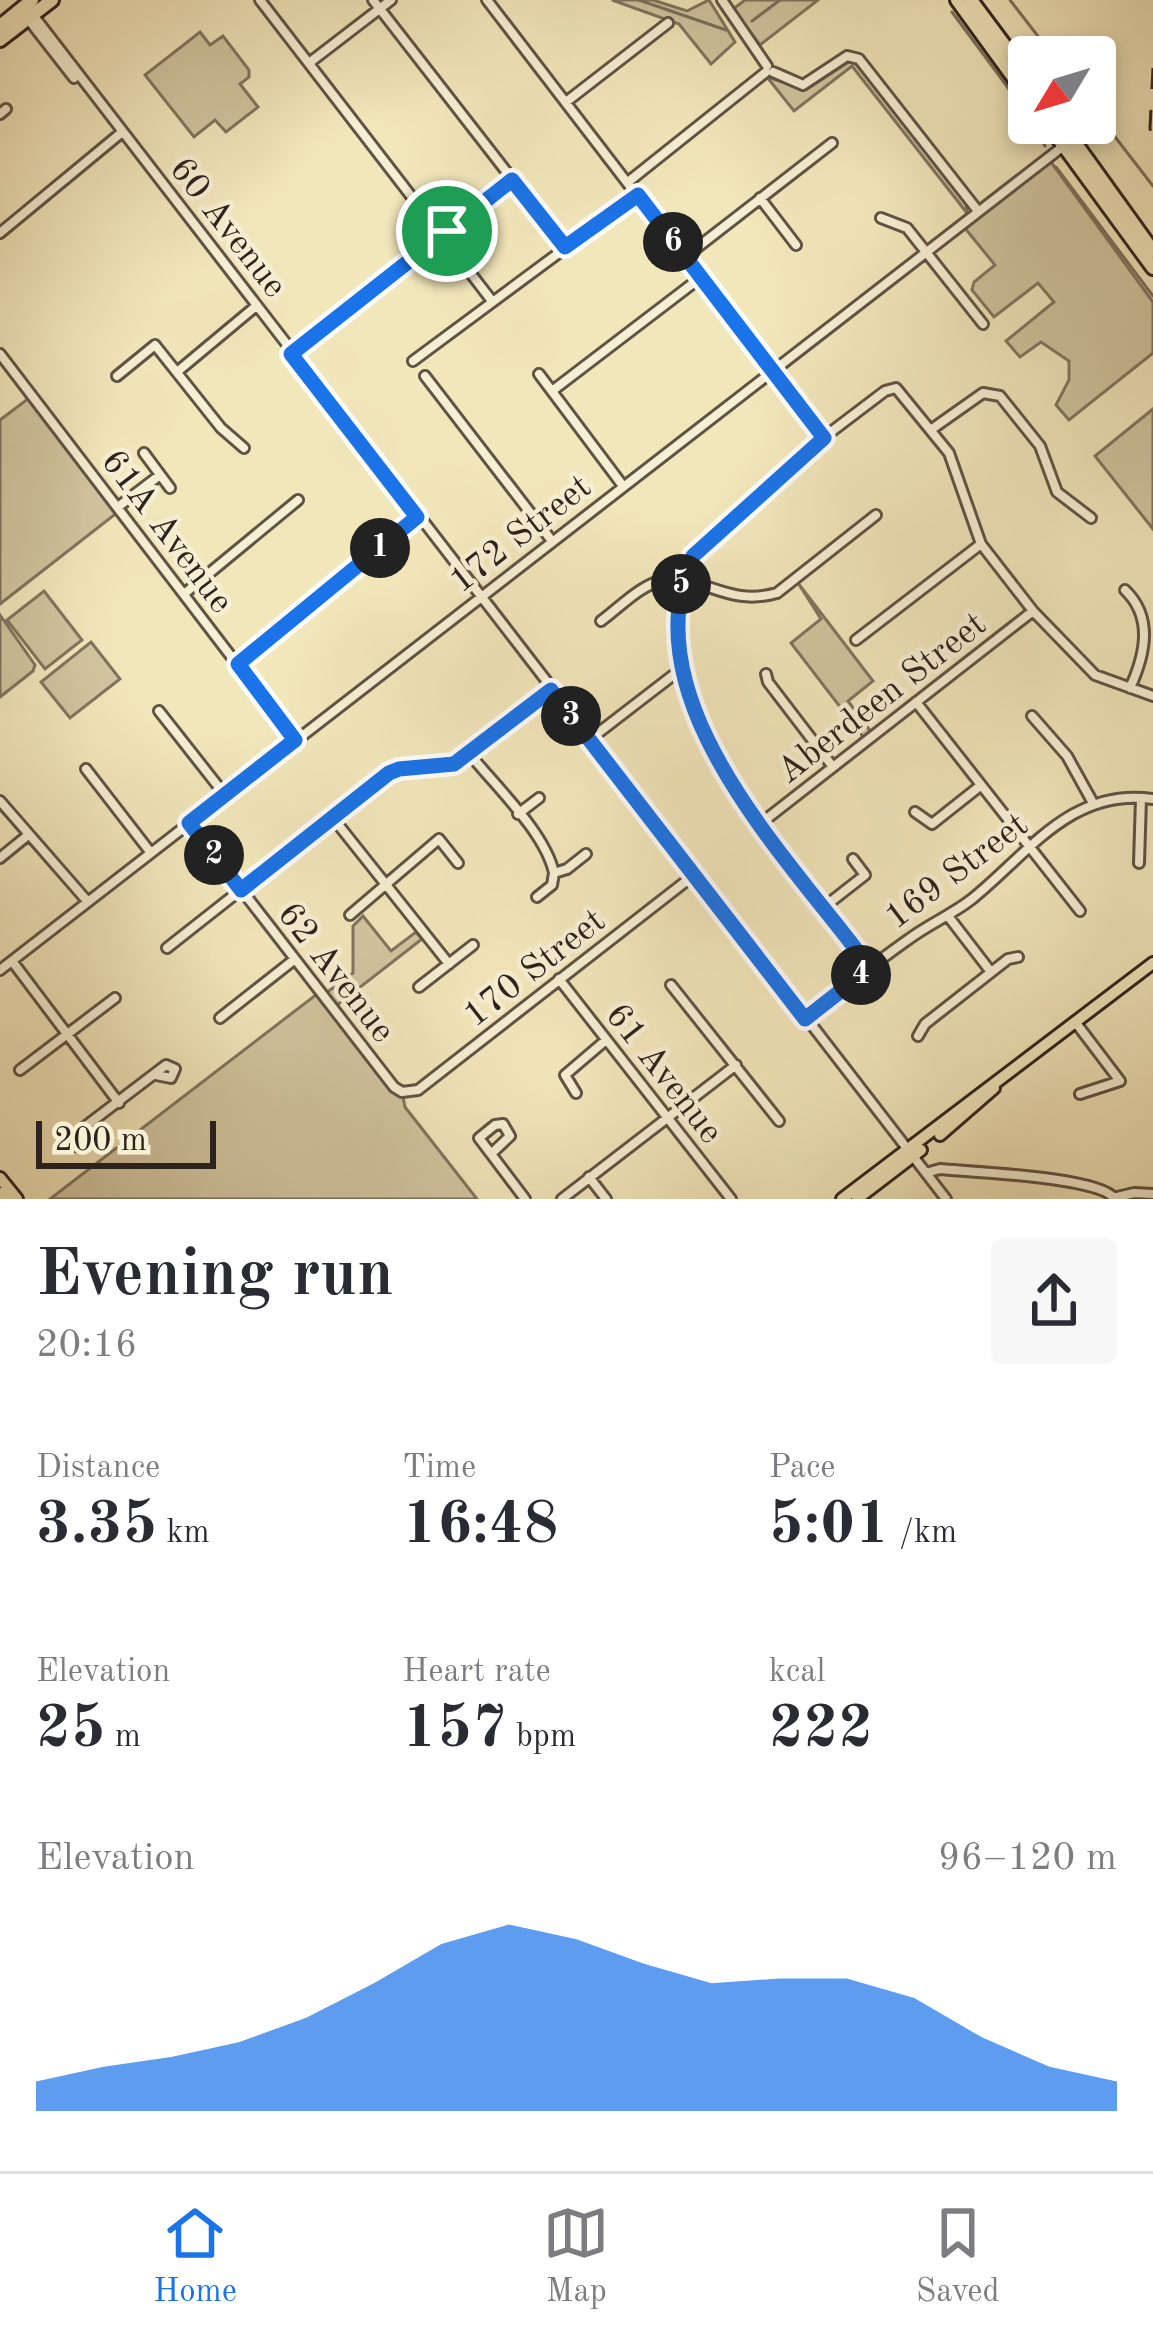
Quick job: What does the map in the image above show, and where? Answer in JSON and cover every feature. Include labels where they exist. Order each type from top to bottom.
[{"type":"highway","points":[[0,26],[25,7],[52,0]]},
{"type":"highway","points":[[957,0],[1008,70]]},
{"type":"highway","points":[[971,0],[1008,50]]},
{"type":"highway","points":[[0,40],[25,7]]},
{"type":"highway","points":[[1069,144],[1153,250]]},
{"type":"highway","points":[[1069,144],[1153,268]]},
{"type":"main road","points":[[857,1199],[1153,963]]},
{"type":"main road","points":[[842,1199],[910,1153]]},
{"type":"street","points":[[260,0],[493,301]]},
{"type":"street","points":[[373,0],[565,247]]},
{"type":"street","points":[[309,63],[391,0]]},
{"type":"street","points":[[487,0],[824,438]]},
{"type":"street","points":[[719,0],[769,70],[803,85],[847,56],[859,58],[978,211]]},
{"type":"street","name":"60 Avenue","points":[[25,7],[946,1199]]},
{"type":"street","points":[[566,101],[668,23]]},
{"type":"street","points":[[628,182],[769,70]]},
{"type":"street","points":[[0,233],[121,133]]},
{"type":"street","points":[[685,257],[832,143]]},
{"type":"street","name":"172 Street","points":[[0,970],[1067,144]]},
{"type":"street","points":[[291,354],[512,180]]},
{"type":"street","points":[[413,361],[638,195]]},
{"type":"street","points":[[760,199],[796,245]]},
{"type":"street","points":[[881,218],[907,228],[983,324]]},
{"type":"street","points":[[551,391],[700,278]]},
{"type":"street","points":[[177,372],[255,307]]},
{"type":"street","points":[[117,376],[155,345],[221,428],[244,448]]},
{"type":"street","name":"61A Avenue","points":[[0,354],[295,740]]},
{"type":"street","points":[[539,374],[623,486]]},
{"type":"street","points":[[425,376],[552,541]]},
{"type":"street","points":[[870,968],[760,824],[711,751],[684,670],[680,621],[681,581],[708,538],[824,438],[885,391],[898,389],[955,466],[981,544],[1033,611],[1096,675],[1153,696]]},
{"type":"street","points":[[932,429],[983,393],[995,393],[1040,446],[1057,492],[1091,518]]},
{"type":"street","points":[[144,453],[170,488]]},
{"type":"street","points":[[118,507],[160,475]]},
{"type":"street","points":[[184,594],[298,500]]},
{"type":"street","points":[[601,622],[647,586],[664,580],[736,598],[778,593],[876,515]]},
{"type":"street","points":[[238,664],[417,517]]},
{"type":"street","points":[[856,640],[981,544]]},
{"type":"street","points":[[1125,590],[1144,610],[1150,630],[1148,651],[1130,688]]},
{"type":"street","name":"Aberdeen Street","points":[[760,824],[1033,611]]},
{"type":"street","points":[[590,740],[684,670]]},
{"type":"street","points":[[766,674],[833,767]]},
{"type":"street","points":[[167,948],[389,773],[444,767],[551,690]]},
{"type":"street","points":[[916,702],[1080,910]]},
{"type":"street","points":[[159,711],[225,795]]},
{"type":"street","points":[[1032,716],[1067,756],[1093,803]]},
{"type":"street","points":[[469,753],[499,784],[544,847],[554,873],[552,886],[537,897]]},
{"type":"street","points":[[86,769],[151,853]]},
{"type":"street","points":[[915,812],[932,824],[980,786]]},
{"type":"street","points":[[1139,862],[1141,797]]},
{"type":"street","points":[[518,814],[538,798]]},
{"type":"street","name":"169 Street","points":[[805,1019],[948,916],[1070,815],[1093,803],[1153,799]]},
{"type":"street","points":[[0,801],[88,902]]},
{"type":"street","points":[[332,818],[449,964]]},
{"type":"street","name":"62 Avenue","points":[[189,823],[394,1088],[402,1092]]},
{"type":"street","points":[[0,858],[27,836]]},
{"type":"street","points":[[350,915],[439,839],[458,863]]},
{"type":"street","points":[[554,873],[586,854]]},
{"type":"street","points":[[824,907],[865,875],[853,859]]},
{"type":"street","name":"170 Street","points":[[402,1092],[418,1090],[694,875]]},
{"type":"street","points":[[948,916],[991,972]]},
{"type":"street","points":[[419,987],[473,945]]},
{"type":"street","points":[[918,1036],[925,1024],[1018,956]]},
{"type":"street","points":[[220,1018],[295,959]]},
{"type":"street","points":[[12,961],[119,1103]]},
{"type":"street","name":"61 Avenue","points":[[559,980],[730,1199]]},
{"type":"street","points":[[671,985],[779,1121]]},
{"type":"street","points":[[20,1070],[115,998]]},
{"type":"street","points":[[1076,1023],[1120,1081],[1080,1094]]},
{"type":"street","points":[[576,1093],[565,1075],[606,1040]]},
{"type":"street","points":[[562,1199],[736,1065]]},
{"type":"street","points":[[86,1129],[156,1075]]},
{"type":"street","points":[[491,1154],[525,1199]]},
{"type":"street","points":[[926,1173],[940,1169],[1061,1181],[1103,1187],[1113,1198],[1153,1194]]},
{"type":"street","points":[[589,1177],[606,1199]]},
{"type":"shaded area","points":[[612,0],[653,0],[687,11],[709,0],[735,42],[711,64],[679,24]]},
{"type":"shaded area","points":[[745,0],[818,0],[760,45],[733,9]]},
{"type":"shaded area","points":[[200,32],[210,45],[223,36],[249,70],[249,77],[240,84],[258,107],[226,132],[215,120],[194,137],[145,75]]},
{"type":"shaded area","points":[[850,61],[859,64],[966,201],[967,213],[852,66],[794,111],[767,77],[807,89]]},
{"type":"shaded area","points":[[1051,162],[1153,302],[1153,353],[1069,420],[1056,405],[1069,380],[1069,361],[1041,342],[1020,357],[1006,341],[1054,302],[1038,283],[994,317],[972,290],[974,282],[995,265],[964,227]]},
{"type":"shaded area","points":[[29,398],[118,512],[0,604],[0,420]]},
{"type":"shaded area","points":[[1153,409],[1153,529],[1095,456]]},
{"type":"shaded area","points":[[798,583],[873,681],[848,701],[871,732],[864,738],[791,643],[821,619]]},
{"type":"shaded area","points":[[44,591],[82,640],[45,669],[7,620]]},
{"type":"shaded area","points":[[0,615],[35,665],[0,697]]},
{"type":"shaded area","points":[[91,642],[120,679],[70,718],[41,682]]},
{"type":"shaded area","points":[[363,916],[391,951],[416,932],[422,939],[336,1006],[326,993],[353,973],[353,926]]},
{"type":"shaded area","points":[[317,994],[391,1090],[403,1097],[405,1107],[477,1199],[50,1199]]},
{"type":"waterway","points":[[639,0],[726,30]]},
{"type":"waterway","points":[[752,21],[780,0]]},
{"type":"waterway","points":[[1010,0],[1038,36]]},
{"type":"waterway","points":[[952,12],[1008,88]]},
{"type":"waterway","points":[[1116,138],[1153,186]]},
{"type":"waterway","points":[[1056,167],[1153,296]]},
{"type":"railway","points":[[1153,68],[1153,149]]},
{"type":"route","points":[[512,180],[565,247],[638,195],[824,438],[708,538],[681,581],[684,670],[711,751],[736,792],[870,968],[805,1019],[551,690],[454,764],[389,773],[241,890],[189,823],[295,740],[238,664],[417,517],[291,354],[447,231],[512,180]]}]
